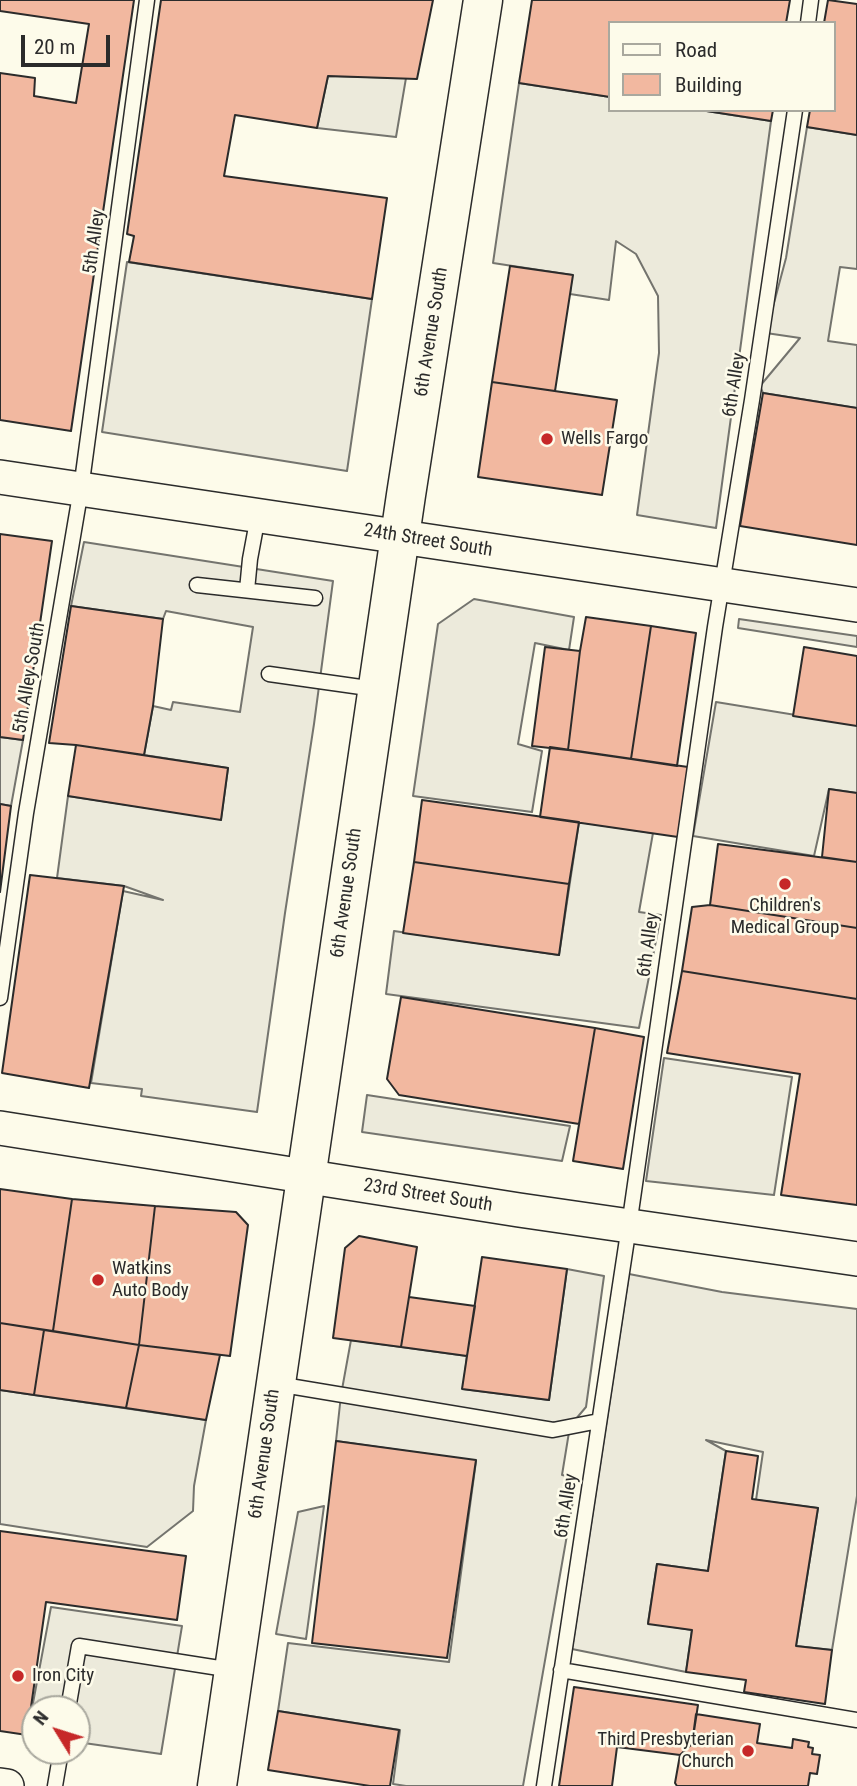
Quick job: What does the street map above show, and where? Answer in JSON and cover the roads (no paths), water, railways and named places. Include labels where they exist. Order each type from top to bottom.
[{"type":"main road","name":"6th Avenue South","points":[[217,1786],[377,689],[483,0]]},
{"type":"street","name":"24th Street South","points":[[0,477],[857,605]]},
{"type":"street","name":"23rd Street South","points":[[0,1128],[519,1210],[857,1259]]},
{"type":"street","points":[[0,1785],[7,1786]]},
{"type":"lane","name":"5th Alley","points":[[81,489],[148,0]]},
{"type":"lane","points":[[808,21],[811,0]]},
{"type":"lane","name":"6th Alley","points":[[544,1786],[629,1226],[721,585],[752,400],[795,112]]},
{"type":"lane","name":"5th Alley South","points":[[0,998],[26,813],[81,489]]},
{"type":"lane","points":[[247,590],[258,516]]},
{"type":"lane","points":[[197,585],[315,598]]},
{"type":"lane","points":[[269,674],[377,689]]},
{"type":"lane","points":[[276,1384],[553,1430],[599,1421]]},
{"type":"lane","points":[[70,1695],[79,1646],[234,1670]]},
{"type":"lane","points":[[561,1670],[857,1720]]},
{"type":"lane","points":[[55,1786],[59,1765]]},
{"type":"place","name":"Wells Fargo","points":[[547,439]]},
{"type":"place","name":"Children's Medical Group","points":[[785,884]]},
{"type":"place","name":"Watkins Auto Body","points":[[98,1280]]},
{"type":"place","name":"Iron City","points":[[18,1676]]},
{"type":"place","name":"Third Presbyterian Church","points":[[748,1751]]}]
